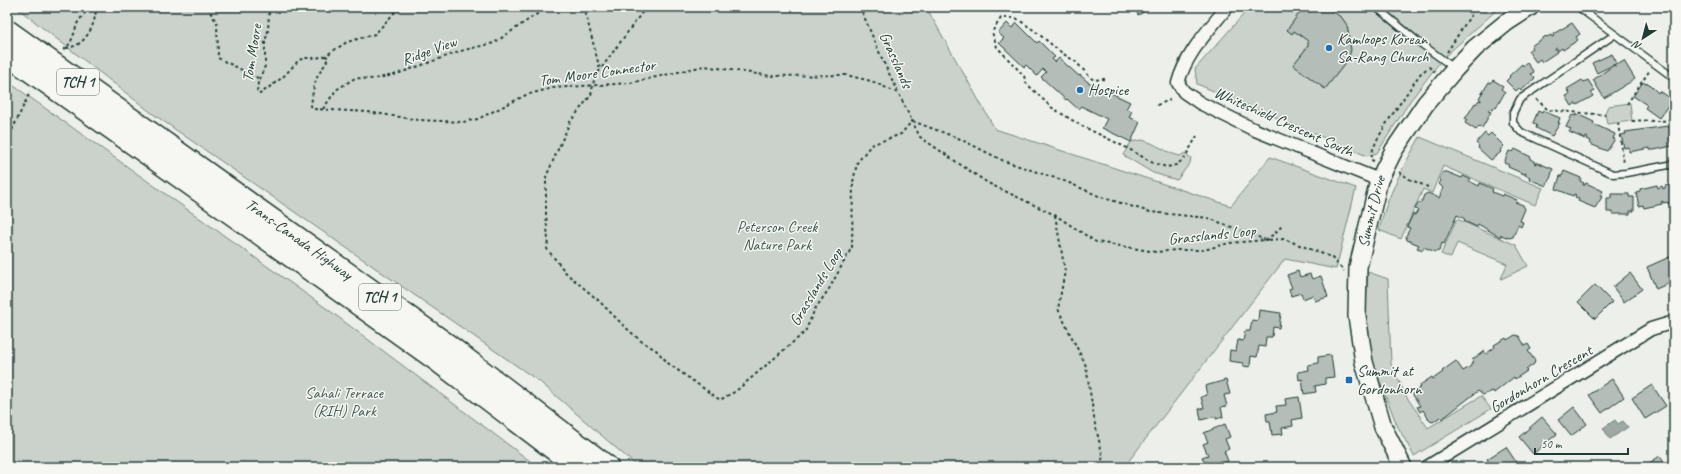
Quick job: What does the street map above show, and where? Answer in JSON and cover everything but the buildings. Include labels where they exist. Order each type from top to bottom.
[{"type":"highway","name":"Trans-Canada Highway","points":[[7,32],[145,140],[578,467]]},
{"type":"highway","name":"Trans-Canada Highway","points":[[7,54],[145,140],[447,345],[607,467]]},
{"type":"main road","name":"Summit Drive","points":[[1403,467],[1382,427],[1364,362],[1358,316],[1358,267],[1394,150],[1448,69],[1507,22],[1530,7]]},
{"type":"street","name":"Whiteshield Crescent South","points":[[1227,7],[1189,56],[1178,82],[1184,92],[1200,103],[1255,130],[1386,178]]},
{"type":"street","name":"Gordonhorn Crescent","points":[[1427,467],[1651,330],[1674,322]]},
{"type":"lane","points":[[1376,7],[1448,69]]},
{"type":"lane","points":[[1578,7],[1674,78]]},
{"type":"lane","points":[[1614,35],[1520,99],[1513,113],[1513,123],[1521,132],[1613,174],[1626,174],[1674,164]]},
{"type":"path","points":[[66,48],[74,48],[90,32],[96,16],[96,7]]},
{"type":"path","points":[[207,7],[216,23],[218,58],[260,79]]},
{"type":"path","name":"Tom Moore","points":[[272,7],[269,12],[268,31],[265,42],[265,66],[257,92],[260,94],[283,77],[299,60],[325,56],[347,42],[375,34],[395,12],[405,7]]},
{"type":"path","name":"Ridge View","points":[[322,109],[336,90],[355,78],[373,79],[394,75],[464,50],[494,43],[518,28],[545,7]]},
{"type":"path","points":[[584,7],[600,70]]},
{"type":"path","name":"Grasslands Loop","points":[[646,7],[600,70],[591,94],[570,122],[546,177],[547,249],[567,274],[598,300],[641,342],[656,350],[669,364],[720,400],[736,391],[805,332],[815,309],[829,289],[852,247],[853,182],[857,163],[871,145],[901,134],[912,121],[920,137],[961,166],[988,183],[1055,216],[1096,242],[1156,252],[1204,250],[1230,243],[1266,240],[1282,226]]},
{"type":"path","name":"Grasslands","points":[[860,7],[883,61],[912,121]]},
{"type":"path","points":[[1371,160],[1378,138],[1420,74],[1429,67],[1448,69],[1476,7]]},
{"type":"path","points":[[1105,79],[1094,80],[1090,78],[1076,62],[1016,18],[1000,18],[992,32],[997,47],[1024,76],[1026,83],[1051,107],[1080,125],[1127,148],[1153,163],[1167,167],[1176,165],[1184,159],[1197,136]]},
{"type":"path","points":[[322,109],[314,109],[311,106],[315,82],[319,71],[328,61],[328,58],[325,56]]},
{"type":"path","points":[[1627,104],[1654,64]]},
{"type":"path","name":"Tom Moore Connector","points":[[322,109],[368,112],[419,120],[463,122],[478,119],[526,95],[552,88],[630,82],[704,66],[771,76],[846,75],[871,81],[898,93]]},
{"type":"path","points":[[1530,92],[1541,105],[1548,110],[1605,115]]},
{"type":"path","points":[[1157,105],[1170,100]]},
{"type":"path","points":[[1632,121],[1641,120],[1660,122],[1674,118]]},
{"type":"path","points":[[912,121],[958,138],[1004,161],[1067,182],[1101,197],[1150,212],[1208,218],[1266,240],[1284,239],[1331,257],[1347,275]]},
{"type":"path","points":[[1618,123],[1626,174]]},
{"type":"path","points":[[1386,178],[1397,170],[1409,179],[1428,187]]},
{"type":"path","points":[[1055,216],[1065,271],[1058,309],[1086,366],[1095,424],[1103,457],[1099,467]]},
{"type":"green space","name":"Peterson Creek Nature Park","points":[[16,7],[926,7],[995,129],[1231,206],[1270,157],[1356,188],[1336,269],[1285,259],[1124,467],[638,467],[540,382],[153,114]]},
{"type":"green space","points":[[1250,7],[1500,7],[1443,58],[1410,101],[1377,153],[1367,156],[1197,84],[1195,69]]},
{"type":"green space","name":"Sahali Terrace (RIH) Park","points":[[7,81],[330,311],[538,467],[7,467]]},
{"type":"green space","points":[[1630,103],[1632,121],[1607,124],[1605,113],[1608,106]]},
{"type":"green space","points":[[1420,137],[1543,188],[1535,205],[1443,166],[1432,193],[1423,189],[1401,239],[1379,230],[1386,205]]},
{"type":"green space","points":[[1142,140],[1152,143],[1175,155],[1180,156],[1185,153],[1191,158],[1190,163],[1177,180],[1153,173],[1123,155],[1131,142]]},
{"type":"green space","points":[[1457,219],[1516,245],[1528,266],[1501,279],[1507,264],[1457,243],[1451,258],[1441,254]]},
{"type":"green space","points":[[1368,272],[1388,279],[1391,364],[1406,396],[1428,428],[1481,396],[1491,409],[1414,456],[1397,425],[1371,359],[1365,316]]},
{"type":"shaded area","points":[[1615,420],[1618,424],[1623,421],[1628,427],[1610,439],[1603,428]]},
{"type":"waterway","points":[[7,12],[10,7]]},
{"type":"place","name":"Kamloops Korean Sa-Rang Church","points":[[1329,48]]},
{"type":"place","name":"Hospice","points":[[1080,90]]},
{"type":"place","name":"Summit at Gordonhorn","points":[[1349,380]]}]
